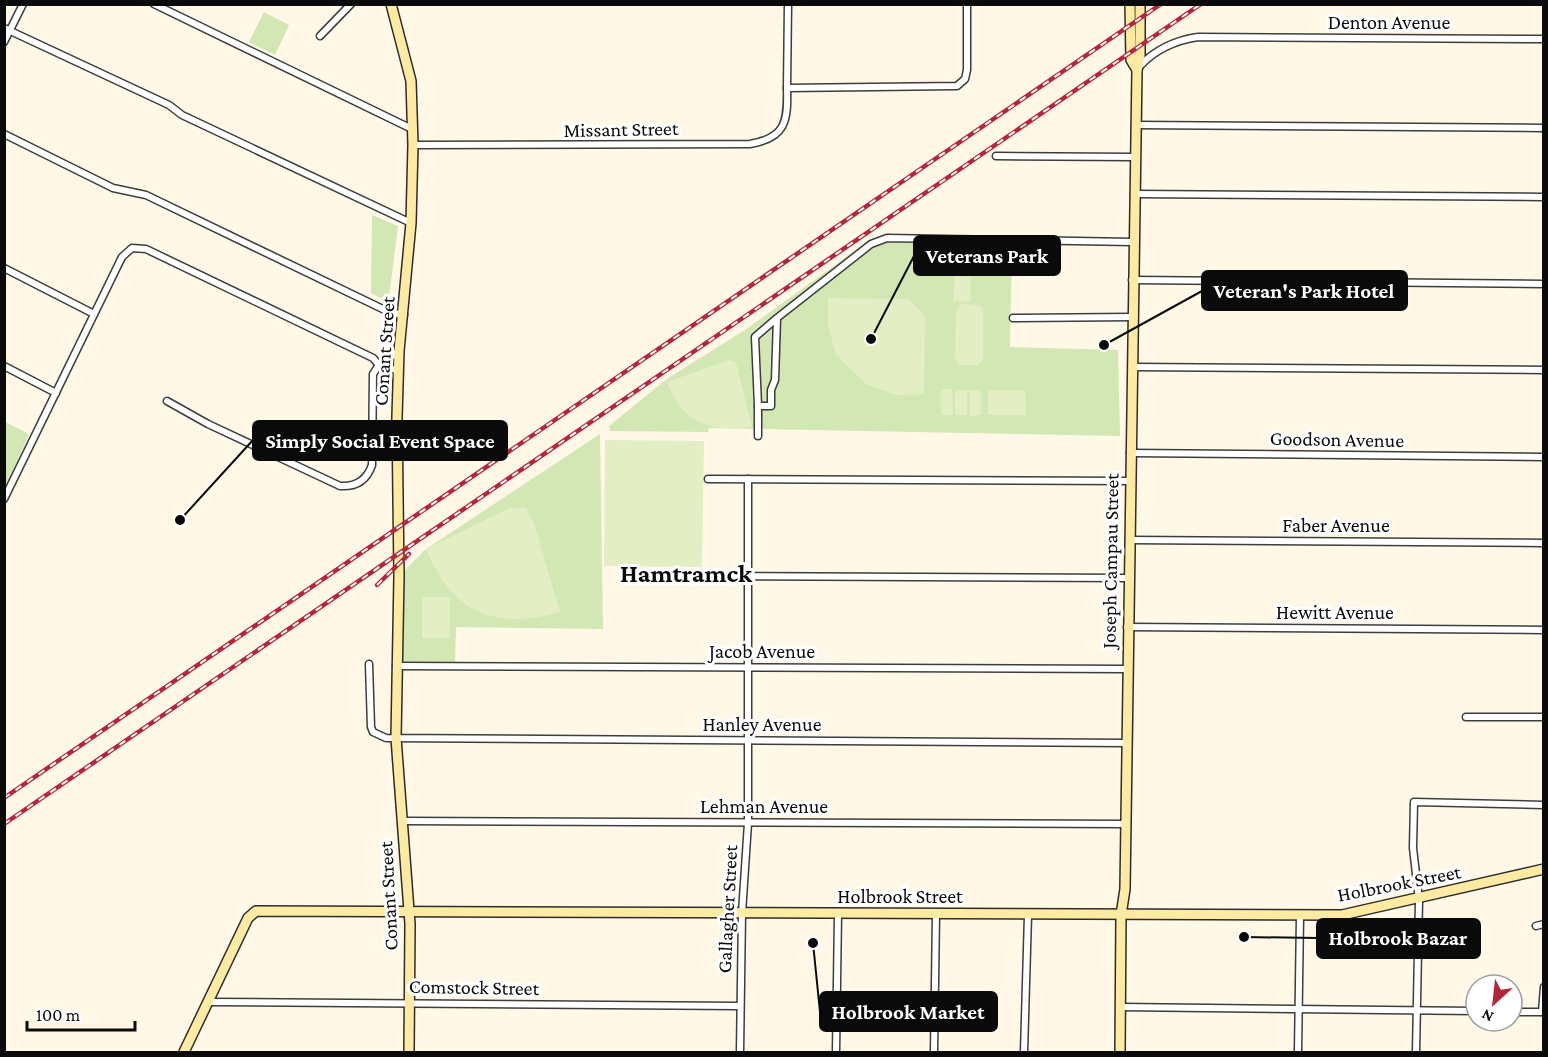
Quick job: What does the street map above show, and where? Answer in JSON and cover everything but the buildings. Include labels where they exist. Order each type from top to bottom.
[{"type":"street","points":[[4,42],[7,29],[23,4]]},
{"type":"street","points":[[154,4],[412,129]]},
{"type":"street","points":[[320,36],[351,4]]},
{"type":"street","name":"Conant Street","points":[[391,4],[411,81],[413,145],[411,223],[399,351],[396,666],[396,738],[409,911],[409,1053]]},
{"type":"street","name":"Missant Street","points":[[413,145],[750,144],[768,141],[778,134],[786,119],[788,4]]},
{"type":"street","points":[[787,88],[957,87],[965,79],[967,70],[968,4]]},
{"type":"street","name":"Joseph Campau Street","points":[[1130,4],[1131,60],[1137,70]]},
{"type":"street","name":"Joseph Campau Street","points":[[1120,1053],[1121,915],[1125,889],[1132,280],[1140,4]]},
{"type":"street","points":[[7,29],[174,109],[182,116],[411,223]]},
{"type":"street","name":"Denton Avenue","points":[[1137,70],[1169,45],[1198,37],[1544,39]]},
{"type":"street","points":[[1135,125],[1544,128]]},
{"type":"street","points":[[4,134],[114,188],[146,195],[388,312],[404,315]]},
{"type":"street","points":[[996,156],[1135,157]]},
{"type":"street","points":[[1134,194],[1544,197]]},
{"type":"street","points":[[758,436],[755,337],[871,244],[887,238],[1133,242]]},
{"type":"street","points":[[4,499],[122,257],[132,248],[146,249],[373,358],[379,365],[399,371]]},
{"type":"street","points":[[4,268],[94,314]]},
{"type":"street","points":[[1132,280],[1544,284]]},
{"type":"street","points":[[1013,318],[1132,317]]},
{"type":"street","points":[[758,406],[771,406],[771,390],[776,380],[777,318]]},
{"type":"street","points":[[167,401],[208,424],[340,486],[350,486],[366,477],[372,465],[373,374],[379,365],[399,351]]},
{"type":"street","points":[[4,366],[56,393]]},
{"type":"street","points":[[1131,367],[1544,370]]},
{"type":"street","name":"Goodson Avenue","points":[[1130,453],[1544,457]]},
{"type":"street","points":[[708,479],[1129,481]]},
{"type":"street","name":"Gallagher Street","points":[[740,1053],[742,914],[748,823],[746,576],[748,479]]},
{"type":"street","name":"Faber Avenue","points":[[1128,540],[1544,543]]},
{"type":"street","points":[[691,576],[1128,578]]},
{"type":"street","name":"Hewitt Avenue","points":[[1127,627],[1544,630]]},
{"type":"street","points":[[369,664],[370,727],[382,737],[396,738]]},
{"type":"street","name":"Jacob Avenue","points":[[396,666],[1128,669]]},
{"type":"street","points":[[1466,717],[1544,717]]},
{"type":"street","name":"Hanley Avenue","points":[[396,738],[1127,743]]},
{"type":"street","points":[[1416,1053],[1419,900],[1413,848],[1414,802],[1544,805]]},
{"type":"street","name":"Lehman Avenue","points":[[402,821],[1126,824]]},
{"type":"street","name":"Holbrook Street","points":[[209,1002],[252,913],[256,911],[1342,915],[1542,872]]},
{"type":"street","points":[[836,1053],[838,913]]},
{"type":"street","points":[[934,1053],[936,914]]},
{"type":"street","points":[[1024,1053],[1028,915]]},
{"type":"street","points":[[1298,1053],[1300,916]]},
{"type":"street","points":[[1536,926],[1544,924]]},
{"type":"street","points":[[1524,1011],[1543,1012],[1544,987]]},
{"type":"street","points":[[184,1053],[209,1002]]},
{"type":"street","name":"Comstock Street","points":[[209,1002],[739,1006]]},
{"type":"street","points":[[1120,1007],[1464,1011]]},
{"type":"green space","points":[[264,12],[289,25],[275,55],[249,42]]},
{"type":"green space","points":[[372,215],[398,226],[389,297],[385,300],[371,293]]},
{"type":"green space","points":[[867,242],[1012,245],[1010,347],[1118,350],[1120,436],[709,428],[708,432],[610,431],[609,426],[668,378],[745,330]]},
{"type":"green space","points":[[955,276],[971,277],[970,302],[953,301]]},
{"type":"green space","points":[[828,298],[909,299],[925,316],[924,394],[896,395],[866,384],[836,355],[828,326]]},
{"type":"green space","points":[[962,304],[979,305],[983,308],[983,360],[978,365],[960,365],[955,360],[956,309]]},
{"type":"green space","points":[[730,360],[736,362],[752,427],[724,428],[700,422],[681,407],[667,382]]},
{"type":"green space","points":[[941,389],[952,389],[953,415],[941,415]]},
{"type":"green space","points":[[955,390],[967,390],[967,415],[955,415]]},
{"type":"green space","points":[[969,390],[981,390],[981,415],[970,416]]},
{"type":"green space","points":[[988,390],[1025,390],[1026,415],[988,415]]},
{"type":"green space","points":[[5,422],[29,434],[5,490]]},
{"type":"green space","points":[[600,434],[603,629],[456,627],[455,665],[396,666],[399,576],[426,549]]},
{"type":"green space","points":[[605,440],[704,441],[702,567],[604,566]]},
{"type":"green space","points":[[510,508],[526,508],[534,523],[560,612],[515,619],[495,617],[478,611],[462,602],[449,588],[426,549]]},
{"type":"green space","points":[[422,597],[450,597],[450,638],[422,638]]},
{"type":"railway","points":[[4,798],[1161,4]]},
{"type":"railway","points":[[4,824],[1201,4]]},
{"type":"railway","points":[[377,585],[409,554]]},
{"type":"place","name":"Veterans Park","points":[[871,339]]},
{"type":"place","name":"Veteran's Park Hotel","points":[[1104,345]]},
{"type":"place","name":"Simply Social Event Space","points":[[180,520]]},
{"type":"place","name":"Holbrook Bazar","points":[[1244,937]]},
{"type":"place","name":"Holbrook Market","points":[[813,943]]},
{"type":"district","name":"Hamtramck","points":[[686,573]]}]
